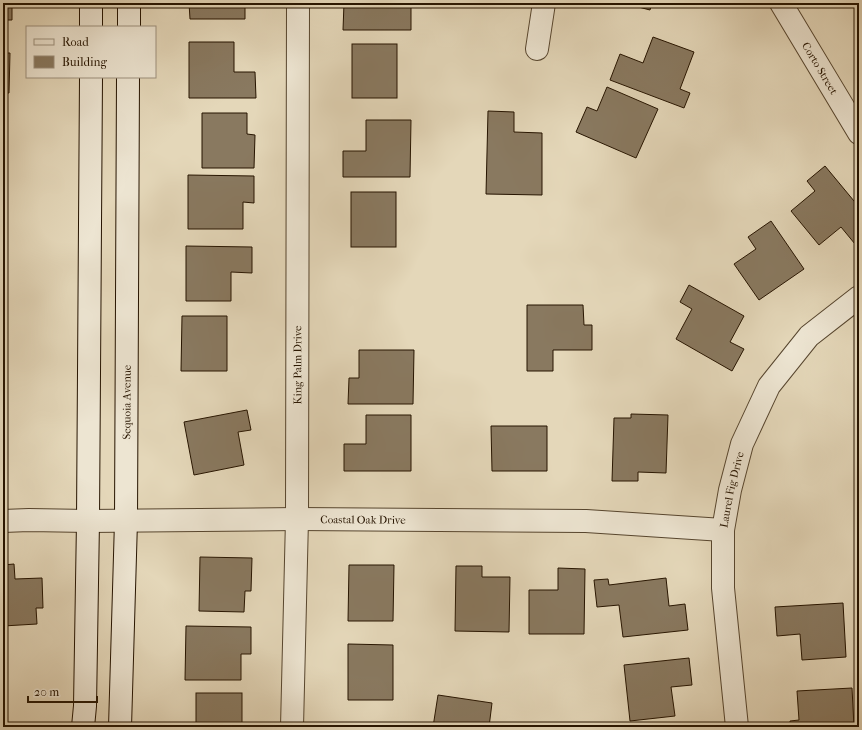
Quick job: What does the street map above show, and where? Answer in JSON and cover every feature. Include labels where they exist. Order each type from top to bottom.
[{"type":"street","points":[[91,3],[91,26]]},
{"type":"street","points":[[129,3],[129,26]]},
{"type":"street","name":"King Palm Drive","points":[[292,727],[297,520],[298,3]]},
{"type":"street","points":[[537,50],[544,3]]},
{"type":"street","name":"Corto Street","points":[[782,3],[859,133]]},
{"type":"street","points":[[83,727],[85,699],[88,521],[91,78]]},
{"type":"street","name":"Sequoia Avenue","points":[[120,727],[126,521],[128,78]]},
{"type":"street","name":"Laurel Fig Drive","points":[[737,727],[724,588],[723,530],[730,490],[742,444],[769,386],[809,336],[859,297]]},
{"type":"street","name":"Coastal Oak Drive","points":[[3,521],[586,521],[723,530]]},
{"type":"building","points":[[3,3],[12,3],[12,20],[4,20],[4,34]]},
{"type":"building","points":[[189,3],[245,3],[245,19],[190,19]]},
{"type":"building","points":[[344,3],[411,3],[411,30],[343,30]]},
{"type":"building","points":[[623,3],[652,3],[650,10]]},
{"type":"building","points":[[653,37],[694,52],[680,89],[690,93],[684,108],[610,80],[620,54],[643,63]]},
{"type":"building","points":[[189,42],[234,42],[234,72],[255,72],[256,98],[189,98]]},
{"type":"building","points":[[352,44],[397,44],[397,98],[352,98]]},
{"type":"building","points":[[3,53],[10,53],[9,93],[3,93]]},
{"type":"building","points":[[607,87],[658,109],[636,158],[576,132],[587,107],[597,111]]},
{"type":"building","points":[[488,111],[514,112],[514,132],[542,133],[542,195],[486,194]]},
{"type":"building","points":[[202,113],[247,113],[247,134],[255,135],[254,168],[202,168]]},
{"type":"building","points":[[366,120],[411,120],[410,177],[343,177],[343,151],[366,151]]},
{"type":"building","points":[[825,166],[859,207],[859,240],[855,244],[841,227],[819,245],[791,211],[815,191],[807,181]]},
{"type":"building","points":[[188,175],[254,176],[254,203],[243,202],[243,229],[188,229]]},
{"type":"building","points":[[351,192],[396,192],[396,247],[351,247]]},
{"type":"building","points":[[771,221],[804,269],[759,300],[734,264],[756,249],[748,237]]},
{"type":"building","points":[[186,246],[252,247],[252,273],[231,272],[231,301],[186,301]]},
{"type":"building","points":[[689,285],[744,316],[730,342],[744,349],[732,371],[676,339],[692,309],[680,302]]},
{"type":"building","points":[[527,305],[583,305],[584,325],[592,325],[592,350],[553,350],[553,371],[527,371]]},
{"type":"building","points":[[182,316],[227,316],[227,371],[181,371]]},
{"type":"building","points":[[359,350],[414,350],[413,404],[348,404],[349,378],[359,378]]},
{"type":"building","points":[[247,410],[251,430],[238,432],[244,465],[194,475],[184,422]]},
{"type":"building","points":[[631,414],[668,415],[666,473],[638,472],[638,481],[612,481],[614,418],[631,418]]},
{"type":"building","points":[[366,415],[411,415],[411,471],[344,471],[344,444],[366,444]]},
{"type":"building","points":[[491,426],[547,426],[547,471],[492,471]]},
{"type":"building","points":[[200,557],[252,558],[251,591],[245,591],[244,612],[199,611]]},
{"type":"building","points":[[14,564],[15,579],[42,578],[43,608],[36,608],[37,624],[3,626],[3,565]]},
{"type":"building","points":[[349,565],[394,565],[393,621],[348,621]]},
{"type":"building","points":[[456,566],[482,566],[482,577],[510,577],[509,632],[455,631]]},
{"type":"building","points":[[558,568],[585,569],[584,634],[529,634],[529,590],[558,590]]},
{"type":"building","points":[[666,578],[669,606],[685,604],[688,630],[623,637],[619,605],[597,607],[594,580],[608,579],[609,585]]},
{"type":"building","points":[[843,603],[846,657],[802,660],[800,634],[777,636],[775,607]]},
{"type":"building","points":[[186,626],[251,627],[251,654],[241,654],[241,680],[185,680]]},
{"type":"building","points":[[348,644],[393,645],[393,700],[348,700]]},
{"type":"building","points":[[689,658],[692,685],[671,687],[675,716],[630,721],[624,665]]},
{"type":"building","points":[[852,688],[854,727],[790,727],[790,721],[799,720],[797,691]]},
{"type":"building","points":[[196,693],[242,693],[242,727],[196,727]]},
{"type":"building","points":[[438,695],[492,703],[489,727],[433,727]]}]
